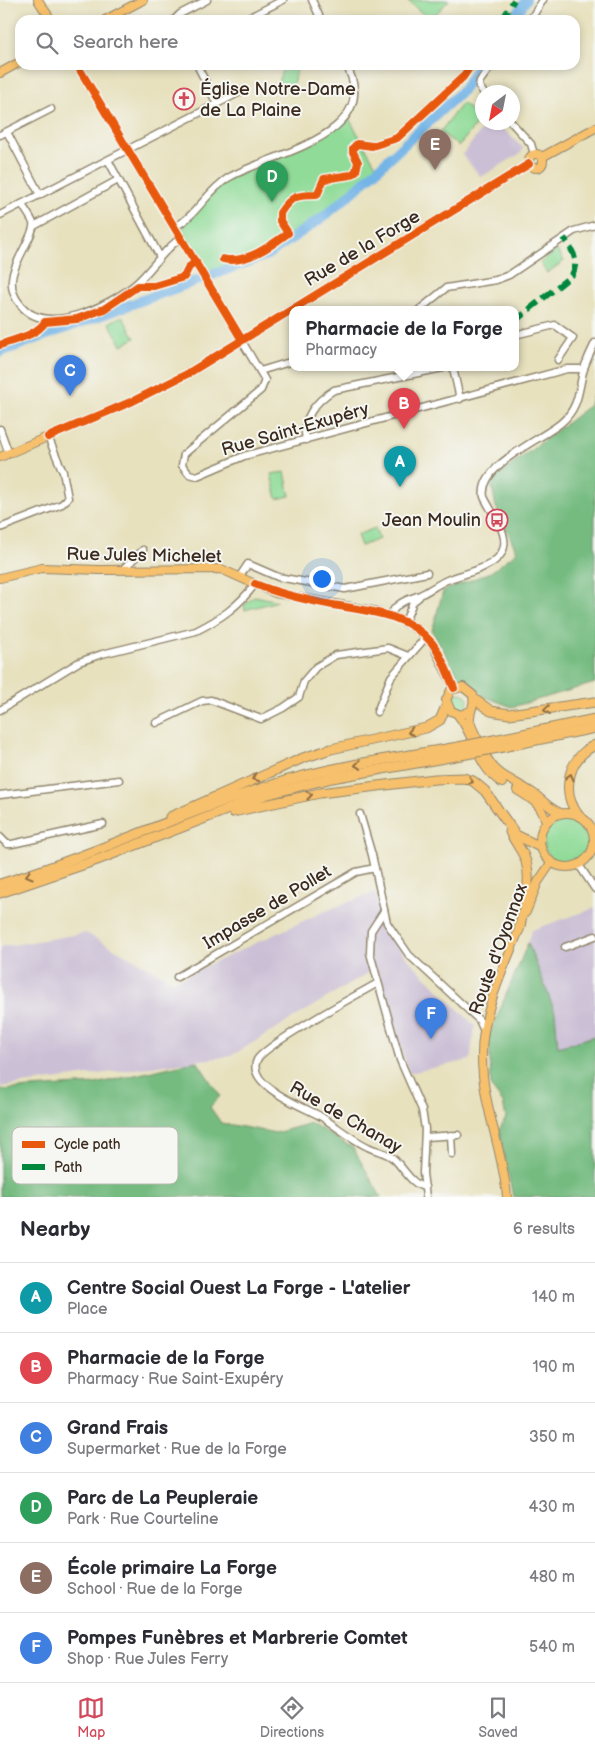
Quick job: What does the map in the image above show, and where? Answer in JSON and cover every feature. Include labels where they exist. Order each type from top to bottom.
[{"type":"highway","points":[[474,699],[488,709],[508,714],[595,702]]},
{"type":"highway","points":[[91,854],[303,758],[431,726],[440,720],[446,704]]},
{"type":"highway","points":[[496,744],[595,719]]},
{"type":"highway","points":[[0,893],[97,860],[245,802],[295,787],[460,751],[595,728]]},
{"type":"highway","points":[[579,816],[570,801],[569,779],[578,759],[595,745]]},
{"type":"highway","points":[[0,884],[91,854],[272,784],[343,768],[460,751]]},
{"type":"highway","points":[[194,822],[311,794],[446,778],[464,778],[477,784],[502,814],[516,835],[540,847]]},
{"type":"highway","points":[[502,814],[524,856],[528,871],[528,890],[520,930]]},
{"type":"main road","points":[[38,0],[48,15]]},
{"type":"main road","points":[[114,15],[143,0]]},
{"type":"main road","points":[[0,73],[15,65]]},
{"type":"main road","points":[[538,156],[544,164],[539,168],[534,168],[530,164],[530,159],[595,128]]},
{"type":"main road","name":"Rue de la Forge","points":[[298,306],[530,164]]},
{"type":"main road","name":"Rue de la Forge","points":[[0,457],[165,386],[289,311]]},
{"type":"main road","name":"Rue Jules Michelet","points":[[0,578],[42,568],[210,568],[227,570],[255,584],[289,596],[374,611],[405,622],[426,637],[433,645],[454,688]]},
{"type":"main road","points":[[546,822],[544,812],[534,801],[496,779],[485,768],[467,728],[458,714],[451,711],[446,704],[448,693],[454,688],[467,688],[474,699],[470,711],[471,723],[492,768],[502,777],[535,795],[548,808],[561,813],[579,816],[588,822],[594,837],[591,853],[579,865],[565,868],[551,863],[540,847],[541,830],[546,822],[561,813]]},
{"type":"main road","points":[[458,714],[470,711]]},
{"type":"main road","name":"Route d'Oyonnax","points":[[507,1197],[482,1071],[484,1031],[489,1011],[538,882],[551,863]]},
{"type":"street","points":[[179,15],[207,0]]},
{"type":"street","points":[[254,15],[283,0]]},
{"type":"street","points":[[312,0],[319,15]]},
{"type":"street","points":[[533,15],[543,0]]},
{"type":"street","points":[[79,70],[260,371],[289,362]]},
{"type":"street","points":[[200,70],[217,104]]},
{"type":"street","points":[[175,227],[185,222],[226,179],[239,171],[290,152],[324,136],[338,126],[347,115],[354,94],[352,78],[348,70]]},
{"type":"street","points":[[479,85],[488,70]]},
{"type":"street","points":[[0,215],[244,90]]},
{"type":"street","points":[[40,195],[3,134],[51,109]]},
{"type":"street","points":[[518,130],[538,156]]},
{"type":"street","points":[[108,160],[160,257]]},
{"type":"street","points":[[34,226],[118,180]]},
{"type":"street","points":[[22,204],[34,226],[32,234],[15,264],[12,287],[22,307],[37,317],[59,318],[74,316],[111,302],[135,285],[160,257],[181,238]]},
{"type":"street","points":[[424,306],[446,288],[509,275],[574,232],[595,225]]},
{"type":"street","points":[[519,334],[555,325],[573,338],[558,360]]},
{"type":"street","points":[[390,616],[396,605],[446,581],[490,564],[499,557],[504,547],[504,537],[484,497],[483,490],[487,478],[497,467],[570,416],[578,400],[584,369],[595,343]]},
{"type":"street","name":"Rue Saint-Exupéry","points":[[260,371],[265,380],[263,388],[184,454],[182,463],[185,471],[197,476],[244,456],[567,369],[584,369]]},
{"type":"street","points":[[306,440],[305,426],[307,418],[320,401],[334,390],[427,371]]},
{"type":"street","points":[[454,371],[460,399]]},
{"type":"street","points":[[0,429],[9,454]]},
{"type":"street","points":[[0,528],[62,504],[68,498],[63,472],[48,437]]},
{"type":"street","points":[[123,569],[143,550]]},
{"type":"street","points":[[240,576],[248,564],[278,577],[346,589],[427,573]]},
{"type":"street","points":[[0,710],[79,662],[102,654],[157,642],[210,624],[233,608],[255,584]]},
{"type":"street","points":[[405,622],[413,602],[422,594]]},
{"type":"street","points":[[377,712],[391,677],[426,637]]},
{"type":"street","points":[[156,723],[202,701],[211,700],[261,719],[283,708],[299,696],[304,681],[316,667],[336,654],[388,648],[408,656]]},
{"type":"street","points":[[0,795],[119,780]]},
{"type":"street","points":[[360,814],[375,868],[387,923],[409,955],[478,1020],[484,1031]]},
{"type":"street","points":[[0,837],[7,844],[12,844],[103,824]]},
{"type":"street","points":[[579,865],[595,889]]},
{"type":"street","name":"Impasse de Pollet","points":[[177,977],[356,872],[375,868]]},
{"type":"street","points":[[384,911],[375,923],[369,941],[378,983],[400,1060],[422,1110],[426,1137],[426,1197]]},
{"type":"street","points":[[565,947],[595,936]]},
{"type":"street","name":"Rue de Chanay","points":[[378,983],[269,1048],[257,1059],[256,1069],[262,1081],[274,1092],[320,1116],[368,1147],[387,1154],[417,1184],[425,1187]]},
{"type":"street","points":[[478,1020],[489,1011]]},
{"type":"street","points":[[426,1137],[454,1135],[452,1154]]},
{"type":"shaded area","points":[[482,130],[504,130],[523,148],[521,153],[481,177],[462,155]]},
{"type":"shaded area","points":[[375,892],[387,932],[406,957],[475,1026],[470,1060],[409,1073],[376,968],[231,1056],[0,1087],[0,947],[86,933],[174,981],[323,912]]},
{"type":"shaded area","points":[[595,908],[595,1036],[558,1047],[555,1012],[528,943],[532,930]]},
{"type":"green space","points":[[407,0],[449,0],[435,15],[424,15]]},
{"type":"green space","points":[[282,70],[297,70],[291,90],[277,85]]},
{"type":"green space","points":[[462,103],[475,113],[475,126],[459,146],[440,132]]},
{"type":"green space","points":[[347,115],[378,169],[322,218],[267,255],[239,265],[203,273],[179,233],[195,210],[226,179],[323,136]]},
{"type":"green space","points":[[557,250],[564,261],[547,273],[540,263]]},
{"type":"green space","points":[[122,316],[135,338],[122,345],[109,323]]},
{"type":"green space","points":[[595,387],[595,683],[512,707],[483,696],[476,688],[459,677],[432,631],[443,591],[491,572],[517,552],[496,507],[491,481],[590,405]]},
{"type":"green space","points":[[285,472],[290,496],[277,499],[271,474]]},
{"type":"green space","points":[[375,528],[379,539],[361,546],[357,535]]},
{"type":"green space","points":[[255,596],[278,601],[245,610],[244,605]]},
{"type":"green space","points":[[460,693],[466,695],[468,701],[466,707],[460,709],[454,707],[452,701],[454,695]]},
{"type":"green space","points":[[571,818],[583,825],[588,837],[587,851],[583,858],[580,856],[573,864],[554,861],[544,848],[544,832],[555,819]]},
{"type":"green space","points":[[528,943],[555,1012],[558,1047],[595,1036],[595,1197],[513,1197],[499,1130],[506,1118],[503,1103],[491,1087],[489,1035]]},
{"type":"green space","points":[[197,1061],[220,1096],[210,1107],[221,1123],[276,1133],[311,1123],[353,1148],[381,1197],[0,1197],[0,1090],[95,1084]]},
{"type":"waterway","points":[[516,15],[526,0]]},
{"type":"waterway","points":[[0,352],[267,255],[322,218],[352,193],[462,91],[477,70]]},
{"type":"marked path","points":[[505,15],[514,0]]},
{"type":"marked path","points":[[519,318],[572,275],[575,265],[574,255],[564,238]]},
{"type":"cycle path","points":[[80,70],[242,340]]},
{"type":"cycle path","points":[[223,259],[231,260],[249,257],[288,233],[280,221],[280,213],[287,203],[299,196],[317,195],[324,179],[351,175],[356,171],[358,162],[353,152],[353,148],[357,144],[372,146],[397,138],[463,77],[468,70]]},
{"type":"cycle path","points":[[298,306],[529,164]]},
{"type":"cycle path","points":[[0,345],[31,334],[45,322],[77,319],[104,309],[138,286],[154,286],[184,277],[189,267],[196,262]]},
{"type":"cycle path","points":[[48,437],[133,401],[187,374],[289,311]]},
{"type":"cycle path","points":[[255,584],[300,598],[370,611],[410,625],[422,633],[436,648],[454,688]]},
{"type":"place","name":"Église Notre-Dame de La Plaine","points":[[184,99]]},
{"type":"place","name":"École primaire La Forge","points":[[435,170]]},
{"type":"place","name":"Parc de La Peupleraie","points":[[272,202]]},
{"type":"place","name":"Grand Frais","points":[[70,396]]},
{"type":"place","name":"Pharmacie de la Forge","points":[[404,429]]},
{"type":"place","name":"Centre Social Ouest La Forge - L'atelier","points":[[400,487]]},
{"type":"place","name":"Jean Moulin","points":[[497,520]]},
{"type":"place","name":"Pompes Funèbres et Marbrerie Comtet","points":[[431,1039]]}]
